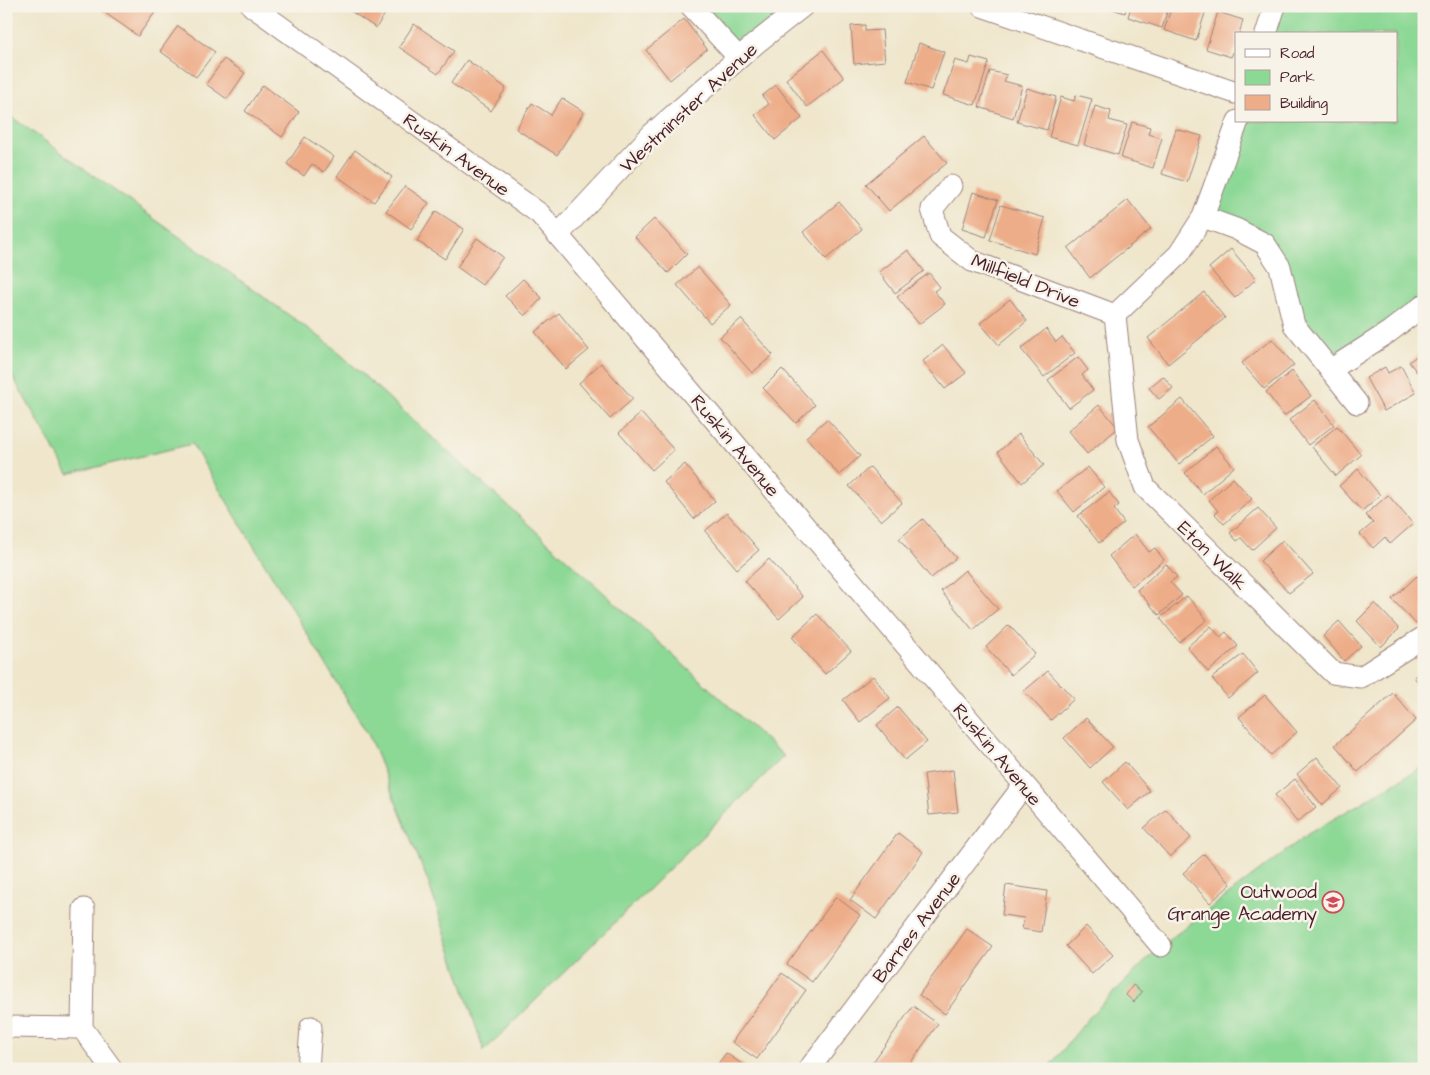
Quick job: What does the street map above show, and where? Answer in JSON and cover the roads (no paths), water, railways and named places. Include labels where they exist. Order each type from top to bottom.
[{"type":"street","name":"Ruskin Avenue","points":[[252,6],[540,214],[1161,946]]},
{"type":"street","points":[[691,6],[739,58]]},
{"type":"street","name":"Westminster Avenue","points":[[558,235],[652,134],[739,58],[803,6]]},
{"type":"street","points":[[982,6],[1235,93]]},
{"type":"street","points":[[1267,32],[1275,6]]},
{"type":"street","points":[[1115,315],[1179,254],[1203,217],[1238,122]]},
{"type":"street","name":"Millfield Drive","points":[[951,186],[932,209],[940,236],[972,261],[1115,315]]},
{"type":"street","points":[[1203,217],[1236,229],[1265,244],[1280,267],[1294,325],[1357,403]]},
{"type":"street","points":[[1330,370],[1389,332],[1424,305]]},
{"type":"street","name":"Eton Walk","points":[[1115,315],[1128,440],[1145,487],[1333,673],[1361,677],[1424,637]]},
{"type":"street","name":"Barnes Avenue","points":[[809,1069],[1024,785]]},
{"type":"street","points":[[84,909],[82,1028],[112,1069]]},
{"type":"street","points":[[6,1027],[82,1028]]},
{"type":"street","points":[[308,1069],[311,1027]]},
{"type":"place","name":"Outwood Grange Academy","points":[[1333,902]]}]
